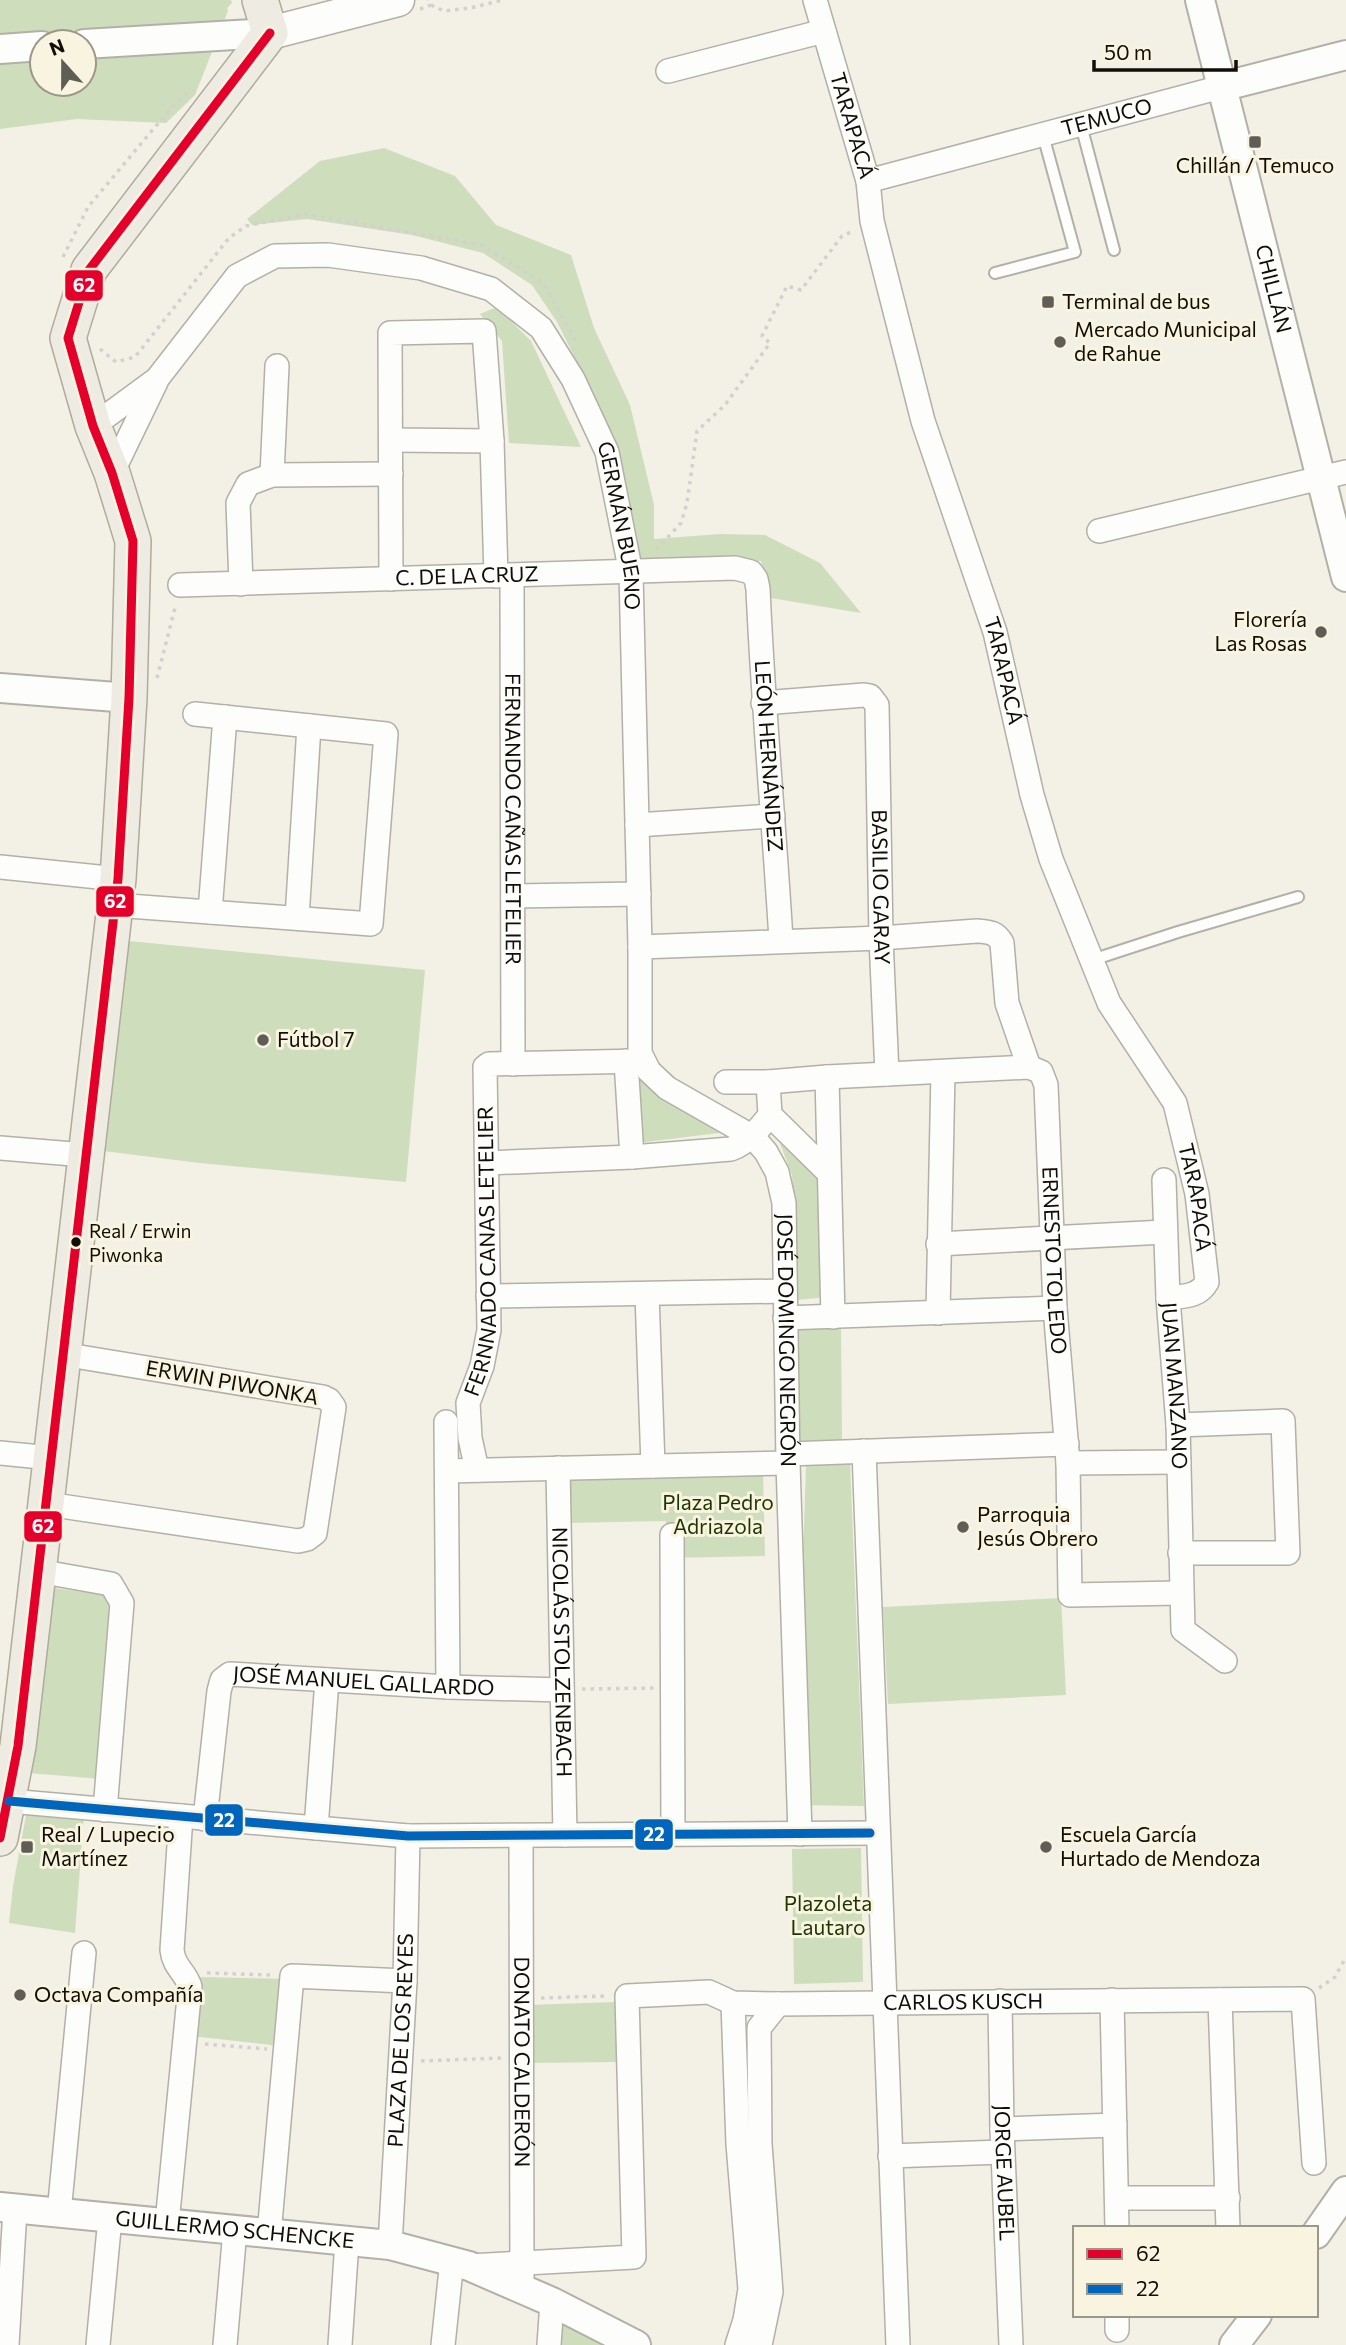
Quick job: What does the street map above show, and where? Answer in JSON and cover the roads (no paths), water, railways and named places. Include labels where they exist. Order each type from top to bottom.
[{"type":"main road","points":[[260,0],[270,33]]},
{"type":"main road","points":[[0,1838],[9,1801],[9,1745],[47,1504],[116,892],[128,698],[133,541],[112,473],[93,426],[68,338],[89,270],[270,33],[408,5]]},
{"type":"street","name":"TARAPACÁ","points":[[815,0],[868,181],[872,221],[923,421],[995,632],[1036,808],[1052,859],[1109,1003],[1175,1103],[1197,1194],[1207,1282],[1205,1287],[1195,1294],[1168,1298]]},
{"type":"street","name":"CHILLÁN","points":[[1200,0],[1221,88],[1334,475],[1346,577]]},
{"type":"street","points":[[668,71],[824,31]]},
{"type":"street","points":[[98,43],[270,33]]},
{"type":"street","points":[[0,49],[28,47]]},
{"type":"street","name":"TEMUCO","points":[[868,181],[1346,55]]},
{"type":"street","name":"GERMÁN BUENO","points":[[112,473],[157,379],[237,276],[275,256],[328,255],[421,268],[491,289],[541,328],[573,379],[607,452],[631,573],[640,947],[640,1053],[635,1061],[632,1157]]},
{"type":"street","name":"FERNANDO CAÑAS LETELIER","points":[[391,440],[390,332],[484,331],[504,576],[513,896],[513,1064]]},
{"type":"street","points":[[272,475],[277,366]]},
{"type":"street","name":"GERMÁN BUENO","points":[[93,426],[157,379]]},
{"type":"street","points":[[391,579],[391,440],[492,441]]},
{"type":"street","points":[[241,584],[238,503],[248,484],[272,475],[391,474]]},
{"type":"street","points":[[1099,531],[1334,475]]},
{"type":"street","name":"C. DE LA CRUZ","points":[[180,585],[735,568],[751,572]]},
{"type":"street","name":"LEÓN HERNÁNDEZ","points":[[751,572],[758,589],[763,703],[781,940]]},
{"type":"street","points":[[0,688],[128,698]]},
{"type":"street","name":"BASILIO GARAY","points":[[763,703],[864,695],[874,699],[878,711],[881,937],[887,1074]]},
{"type":"street","points":[[0,867],[210,912],[371,924],[386,734],[195,714]]},
{"type":"street","points":[[210,912],[225,717]]},
{"type":"street","points":[[297,918],[309,726]]},
{"type":"street","points":[[637,825],[773,816]]},
{"type":"street","points":[[513,896],[639,894]]},
{"type":"street","name":"ERNESTO TOLEDO","points":[[881,937],[977,931],[991,932],[999,938],[1003,949],[1007,1003],[1029,1067],[1041,1072],[1046,1085],[1055,1308],[1068,1453],[1070,1595],[1180,1593]]},
{"type":"street","points":[[640,947],[881,937]]},
{"type":"street","points":[[513,1064],[635,1061],[667,1088],[753,1137]]},
{"type":"street","name":"FERNNADO CANAS LETELIER","points":[[477,1470],[470,1438],[468,1403],[489,1330],[484,1073],[489,1064],[513,1064]]},
{"type":"street","points":[[726,1082],[1029,1067]]},
{"type":"street","points":[[938,1313],[943,1072]]},
{"type":"street","points":[[827,1077],[833,1317]]},
{"type":"street","points":[[486,1163],[632,1157],[731,1149],[753,1137],[770,1115],[768,1082]]},
{"type":"street","points":[[770,1115],[828,1172]]},
{"type":"street","name":"JOSÉ DOMINGO NEGRÓN","points":[[753,1137],[766,1152],[777,1172],[785,1203],[788,1459],[800,1833]]},
{"type":"street","points":[[0,1148],[85,1155]]},
{"type":"street","name":"JUAN MANZANO","points":[[1164,1180],[1164,1232],[1178,1425],[1183,1630],[1225,1661]]},
{"type":"street","points":[[938,1244],[1164,1232]]},
{"type":"street","points":[[488,1297],[785,1291]]},
{"type":"street","points":[[647,1294],[653,1466]]},
{"type":"street","points":[[785,1318],[1055,1308]]},
{"type":"street","name":"ERWIN PIWONKA","points":[[47,1504],[298,1541],[307,1539],[315,1533],[334,1407],[323,1397],[62,1354]]},
{"type":"street","points":[[1178,1425],[1283,1421],[1289,1553],[1180,1553]]},
{"type":"street","points":[[446,1422],[448,1687]]},
{"type":"street","points":[[447,1471],[653,1466],[788,1459],[864,1451],[1068,1453],[1179,1462]]},
{"type":"street","points":[[864,1451],[898,2345]]},
{"type":"street","points":[[0,1452],[51,1458]]},
{"type":"street","name":"NICOLÁS STOLZENBACH","points":[[558,1468],[565,1835]]},
{"type":"street","points":[[672,1535],[673,1834]]},
{"type":"street","points":[[38,1571],[111,1584],[122,1603],[105,1810]]},
{"type":"street","name":"JOSÉ MANUEL GALLARDO","points":[[205,1819],[219,1691],[222,1680],[230,1674],[448,1687],[562,1690]]},
{"type":"street","points":[[316,1828],[327,1680]]},
{"type":"street","points":[[9,1801],[408,1836],[877,1833]]},
{"type":"street","points":[[167,2223],[190,1987],[173,1961],[172,1950],[181,1816]]},
{"type":"street","name":"PLAZA DE LOS REYES","points":[[390,2245],[402,2062],[408,1836]]},
{"type":"street","name":"DONATO CALDERÓN","points":[[522,1836],[522,2275]]},
{"type":"street","points":[[60,2213],[84,1953]]},
{"type":"street","points":[[269,2234],[292,1976],[405,1981]]},
{"type":"street","name":"CARLOS KUSCH","points":[[634,2257],[627,1996],[709,1993],[733,2003],[778,2004],[1303,1999],[1314,2163]]},
{"type":"street","points":[[1112,2000],[1117,2226]]},
{"type":"street","points":[[1220,2000],[1228,2226]]},
{"type":"street","name":"JORGE AUBEL","points":[[1000,2001],[1002,2140],[1011,2345]]},
{"type":"street","points":[[733,2003],[733,2028],[749,2144]]},
{"type":"street","points":[[761,2345],[750,2289],[749,2144],[759,2028],[778,2004]]},
{"type":"street","points":[[733,2028],[759,2028]]},
{"type":"street","points":[[890,2156],[1115,2125]]},
{"type":"street","points":[[1318,2231],[1346,2191]]},
{"type":"street","points":[[1116,2198],[1228,2198]]},
{"type":"street","points":[[7,2345],[8,2208]]},
{"type":"street","name":"GUILLERMO SCHENCKE","points":[[8,2208],[390,2245],[522,2275],[634,2257]]},
{"type":"street","points":[[99,2345],[110,2218]]},
{"type":"street","points":[[225,2345],[235,2230]]},
{"type":"street","points":[[340,2345],[347,2241]]},
{"type":"street","points":[[443,2345],[460,2263]]},
{"type":"street","name":"GUILLERMO SCHENCKE","points":[[522,2275],[552,2302],[636,2345]]},
{"type":"street","points":[[549,2345],[552,2302]]},
{"type":"street","points":[[1234,2345],[1255,2317]]},
{"type":"street","points":[[737,2345],[755,2320]]},
{"type":"lane","points":[[1081,125],[1114,250]]},
{"type":"lane","points":[[995,273],[1075,252],[1043,135]]},
{"type":"lane","points":[[1092,960],[1298,897]]},
{"type":"place","name":"Chillán / Temuco","points":[[1255,142]]},
{"type":"place","name":"Terminal de bus","points":[[1048,302]]},
{"type":"place","name":"Mercado Municipal de Rahue","points":[[1060,342]]},
{"type":"place","name":"Florería Las Rosas","points":[[1321,632]]},
{"type":"place","name":"Fútbol 7","points":[[263,1040]]},
{"type":"place","name":"Real / Erwin Piwonka","points":[[76,1242]]},
{"type":"place","name":"Parroquia Jesús Obrero","points":[[963,1527]]},
{"type":"place","name":"Real / Lupecio Martínez","points":[[27,1847]]},
{"type":"place","name":"Escuela García Hurtado de Mendoza","points":[[1046,1847]]},
{"type":"place","name":"Octava Compañía","points":[[20,1995]]},
{"type":"park label","name":"Plaza Pedro Adriazola","points":[[718,1515]]},
{"type":"park label","name":"Plazoleta Lautaro","points":[[828,1916]]}]
